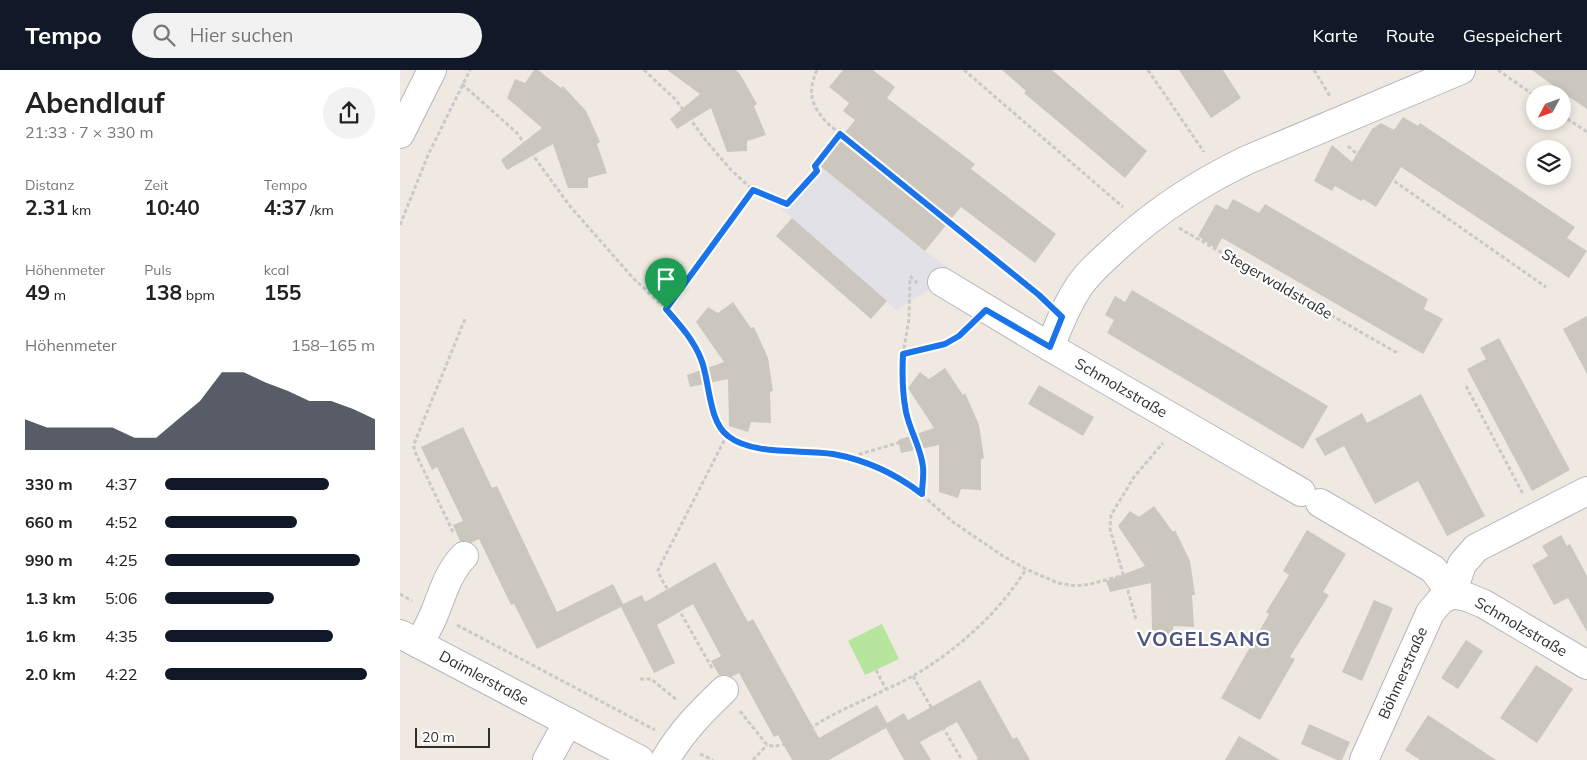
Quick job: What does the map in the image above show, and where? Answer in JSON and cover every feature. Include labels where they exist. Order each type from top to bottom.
[{"type":"street","points":[[400,134],[432,70]]},
{"type":"street","points":[[1050,347],[1062,317],[1076,290],[1089,273],[1148,219],[1188,191],[1218,173],[1461,70]]},
{"type":"street","name":"Schmolzstraße","points":[[942,282],[986,310],[1433,568],[1452,594],[1467,597],[1484,604],[1587,665]]},
{"type":"street","points":[[1452,594],[1462,564],[1476,548],[1587,491]]},
{"type":"street","points":[[409,639],[435,613],[451,575],[464,556]]},
{"type":"street","name":"Böhmerstraße","points":[[1364,760],[1430,612],[1440,600],[1452,594]]},
{"type":"street","name":"Daimlerstraße","points":[[409,639],[640,760]]},
{"type":"street","points":[[670,751],[698,715],[724,690]]},
{"type":"street","points":[[547,760],[568,722]]},
{"type":"path","points":[[400,225],[428,155],[470,70]]},
{"type":"path","points":[[644,70],[676,100],[707,142],[731,170],[753,190],[787,204],[817,171],[815,166],[840,134]]},
{"type":"path","points":[[817,70],[813,79],[811,96],[816,111],[827,123],[1039,295],[1062,317]]},
{"type":"path","name":"Stegerwaldstraße","points":[[964,70],[1148,219],[1399,354]]},
{"type":"path","points":[[1148,70],[1218,173]]},
{"type":"path","points":[[1498,70],[1526,90]]},
{"type":"path","points":[[462,84],[517,133],[569,205],[633,278],[666,309],[688,334],[705,372],[717,423],[727,436],[758,447],[831,454],[854,459],[894,475],[922,494],[960,527],[1003,556],[1026,569],[1058,583],[1076,586],[1124,575]]},
{"type":"path","points":[[1571,121],[1587,132]]},
{"type":"path","points":[[1336,123],[1348,145],[1361,158],[1546,286]]},
{"type":"path","points":[[530,149],[535,146]]},
{"type":"path","points":[[666,309],[753,190]]},
{"type":"path","points":[[910,276],[910,319],[903,354],[903,394],[923,469],[922,494]]},
{"type":"path","points":[[903,354],[945,344],[959,336],[986,310]]},
{"type":"path","points":[[464,556],[414,450],[414,444],[465,319]]},
{"type":"path","points":[[1466,386],[1535,517]]},
{"type":"path","points":[[727,436],[658,570],[660,578],[724,690],[767,745],[773,747],[787,743],[826,719],[914,676],[954,647],[987,619],[1015,588],[1026,569]]},
{"type":"path","points":[[854,459],[860,454],[915,438]]},
{"type":"path","points":[[1136,619],[1110,529],[1111,515],[1134,477],[1165,441]]},
{"type":"path","points":[[400,594],[670,751],[713,760]]},
{"type":"path","points":[[876,670],[886,689]]},
{"type":"path","points":[[914,676],[962,760]]},
{"type":"path","points":[[640,679],[651,679],[698,715]]},
{"type":"path","points":[[753,760],[767,745]]},
{"type":"shaded area","points":[[819,165],[949,269],[942,282],[896,310],[782,209],[817,171]]},
{"type":"green space","points":[[882,624],[899,659],[865,675],[848,641]]},
{"type":"building","points":[[534,70],[538,70],[561,88],[563,86],[586,111],[600,142],[597,144],[607,173],[588,178],[588,188],[568,188],[553,144],[507,170],[501,160],[542,128],[507,98],[515,79],[525,83]]},
{"type":"building","points":[[667,70],[736,70],[757,104],[754,106],[766,135],[747,141],[747,151],[727,152],[711,108],[677,129],[670,119],[700,94]]},
{"type":"building","points":[[843,70],[873,70],[895,87],[887,98],[975,164],[971,169],[1056,234],[1035,263],[961,207],[925,251],[819,165],[855,120],[843,111],[849,103],[829,87]]},
{"type":"building","points":[[1002,70],[1052,70],[1147,151],[1125,178],[1024,93],[1026,91]]},
{"type":"building","points":[[1179,70],[1223,70],[1241,98],[1211,118]]},
{"type":"building","points":[[1532,70],[1587,70],[1587,109],[1571,98],[1571,85],[1552,85]]},
{"type":"building","points":[[1403,117],[1418,126],[1420,123],[1575,227],[1567,238],[1587,251],[1569,278],[1401,167],[1376,207],[1335,186],[1332,191],[1314,181],[1332,145],[1352,162],[1372,129],[1381,123],[1394,130]]},
{"type":"building","points":[[1233,199],[1259,213],[1265,204],[1428,299],[1424,309],[1443,319],[1423,354],[1222,238],[1216,249],[1198,236],[1216,204],[1227,210]]},
{"type":"building","points":[[792,218],[887,301],[871,319],[776,236]]},
{"type":"building","points":[[1132,290],[1328,406],[1303,449],[1107,333],[1114,320],[1105,315],[1115,296],[1125,302]]},
{"type":"building","points":[[733,302],[751,328],[754,327],[768,358],[773,391],[770,392],[771,423],[751,422],[748,432],[729,426],[728,379],[690,387],[687,375],[724,362],[696,322],[708,307],[718,313]]},
{"type":"building","points":[[1587,316],[1587,374],[1563,329]]},
{"type":"building","points":[[1499,338],[1570,470],[1532,491],[1467,369],[1486,359],[1480,348]]},
{"type":"building","points":[[945,368],[963,395],[965,393],[979,425],[984,458],[981,459],[981,490],[961,489],[958,498],[939,492],[939,445],[901,453],[898,440],[934,428],[908,388],[920,372],[929,379]]},
{"type":"building","points":[[1039,385],[1094,417],[1083,436],[1028,404]]},
{"type":"building","points":[[1421,394],[1485,516],[1447,536],[1418,481],[1375,504],[1344,446],[1325,456],[1315,439],[1362,413],[1367,423]]},
{"type":"building","points":[[463,427],[492,488],[497,486],[557,612],[613,584],[623,604],[642,595],[645,602],[715,562],[748,622],[753,619],[819,738],[877,705],[887,723],[904,713],[908,720],[980,680],[1013,739],[1017,737],[1030,760],[976,760],[978,759],[957,722],[920,742],[931,760],[904,760],[886,728],[829,760],[792,760],[778,735],[774,737],[739,673],[731,677],[719,675],[711,661],[721,656],[693,604],[657,625],[675,663],[654,673],[621,607],[537,649],[514,604],[511,605],[479,539],[471,543],[460,541],[453,525],[463,521],[437,467],[432,470],[421,447]]},
{"type":"building","points":[[1154,506],[1173,532],[1175,530],[1190,561],[1195,595],[1192,595],[1194,627],[1174,626],[1171,635],[1152,630],[1151,583],[1110,592],[1106,581],[1145,566],[1118,526],[1130,511],[1139,517]]},
{"type":"building","points":[[1307,530],[1346,554],[1323,592],[1329,595],[1290,657],[1295,659],[1260,720],[1221,698],[1269,614],[1266,612],[1289,575],[1283,571]]},
{"type":"building","points":[[1561,535],[1567,546],[1570,544],[1587,576],[1587,632],[1568,598],[1554,605],[1532,565],[1548,556],[1542,546]]},
{"type":"building","points":[[1374,600],[1393,608],[1362,681],[1342,672]]},
{"type":"building","points":[[1466,640],[1483,651],[1458,689],[1441,678]]},
{"type":"building","points":[[1536,665],[1573,689],[1537,743],[1500,718]]},
{"type":"building","points":[[1428,715],[1496,760],[1420,760],[1405,750]]},
{"type":"building","points":[[1309,724],[1350,742],[1342,760],[1337,760],[1301,744]]},
{"type":"building","points":[[1239,736],[1280,760],[1225,760]]},
{"type":"district","name":"VOGELSANG","points":[[1204,639]]},
{"type":"route","points":[[840,134],[1039,295],[1062,317],[1050,347],[986,310],[959,336],[945,344],[903,354],[903,394],[907,414],[922,460],[922,494],[894,475],[854,459],[831,454],[758,447],[727,436],[717,423],[701,359],[688,334],[666,309],[753,190],[787,204],[817,171],[815,166],[840,134]]}]
